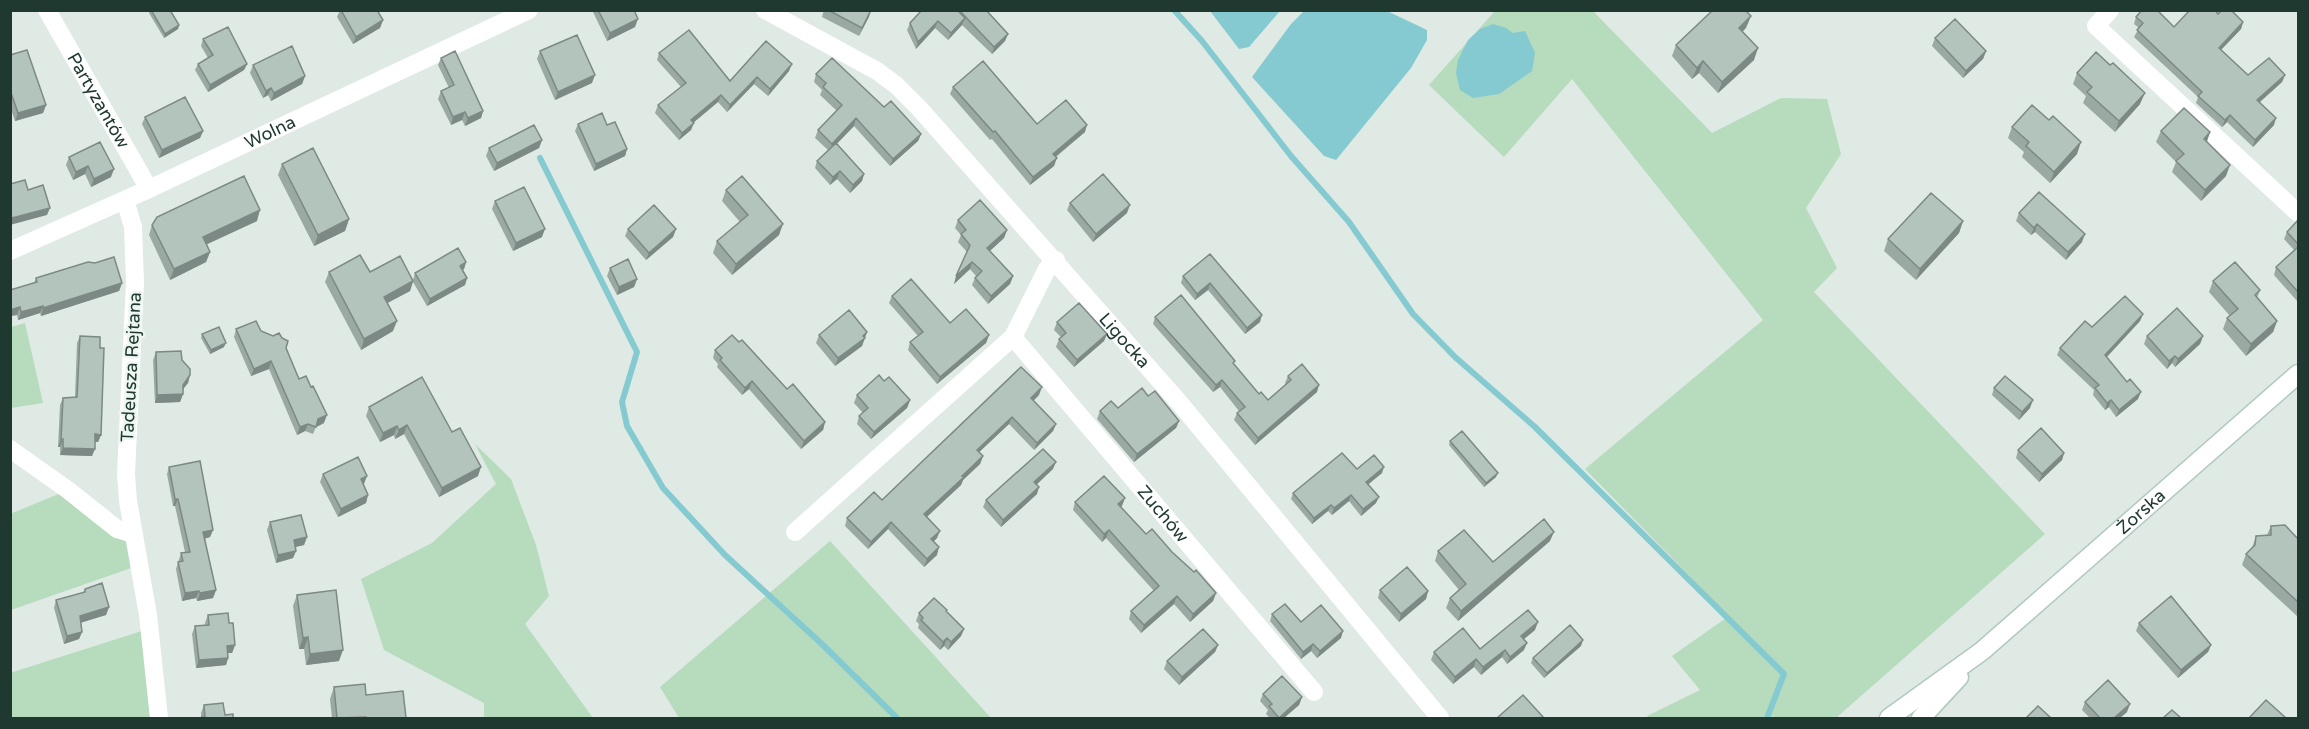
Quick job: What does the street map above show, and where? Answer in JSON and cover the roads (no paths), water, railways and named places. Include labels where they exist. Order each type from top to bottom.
[{"type":"street","name":"Partyzantów","points":[[47,10],[148,189]]},
{"type":"street","name":"Wolna","points":[[10,251],[148,189],[529,10]]},
{"type":"street","name":"Ligocka","points":[[765,10],[863,63],[896,85],[950,141],[1185,410],[1440,718]]},
{"type":"street","points":[[2110,10],[2096,26],[2298,213]]},
{"type":"street","name":"Tadeusza Rejtana","points":[[124,200],[133,227],[135,282],[126,474],[148,615],[159,718]]},
{"type":"street","points":[[795,532],[1013,337],[1047,269],[1056,260]]},
{"type":"street","name":"Zuchów","points":[[1013,337],[1314,693]]},
{"type":"street","name":"Żorska","points":[[1889,718],[1982,651],[2298,374]]},
{"type":"street","points":[[10,448],[117,529],[134,534]]},
{"type":"street","name":"Żorska","points":[[1921,718],[1982,651]]},
{"type":"water","points":[[1210,11],[1280,11],[1249,47],[1239,49]]},
{"type":"water","points":[[1304,11],[1387,11],[1427,30],[1427,40],[1411,68],[1336,160],[1324,156],[1252,77],[1291,24]]},
{"type":"water","points":[[1493,24],[1513,33],[1525,31],[1535,53],[1532,71],[1499,94],[1473,98],[1460,90],[1456,73],[1458,60],[1468,40],[1480,29]]},
{"type":"waterway","points":[[1174,10],[1202,41],[1291,156],[1349,222],[1413,314],[1455,357],[1535,427],[1784,674],[1767,718]]},
{"type":"waterway","points":[[540,158],[637,352],[622,402],[627,426],[663,488],[725,555],[824,646],[897,718]]}]
